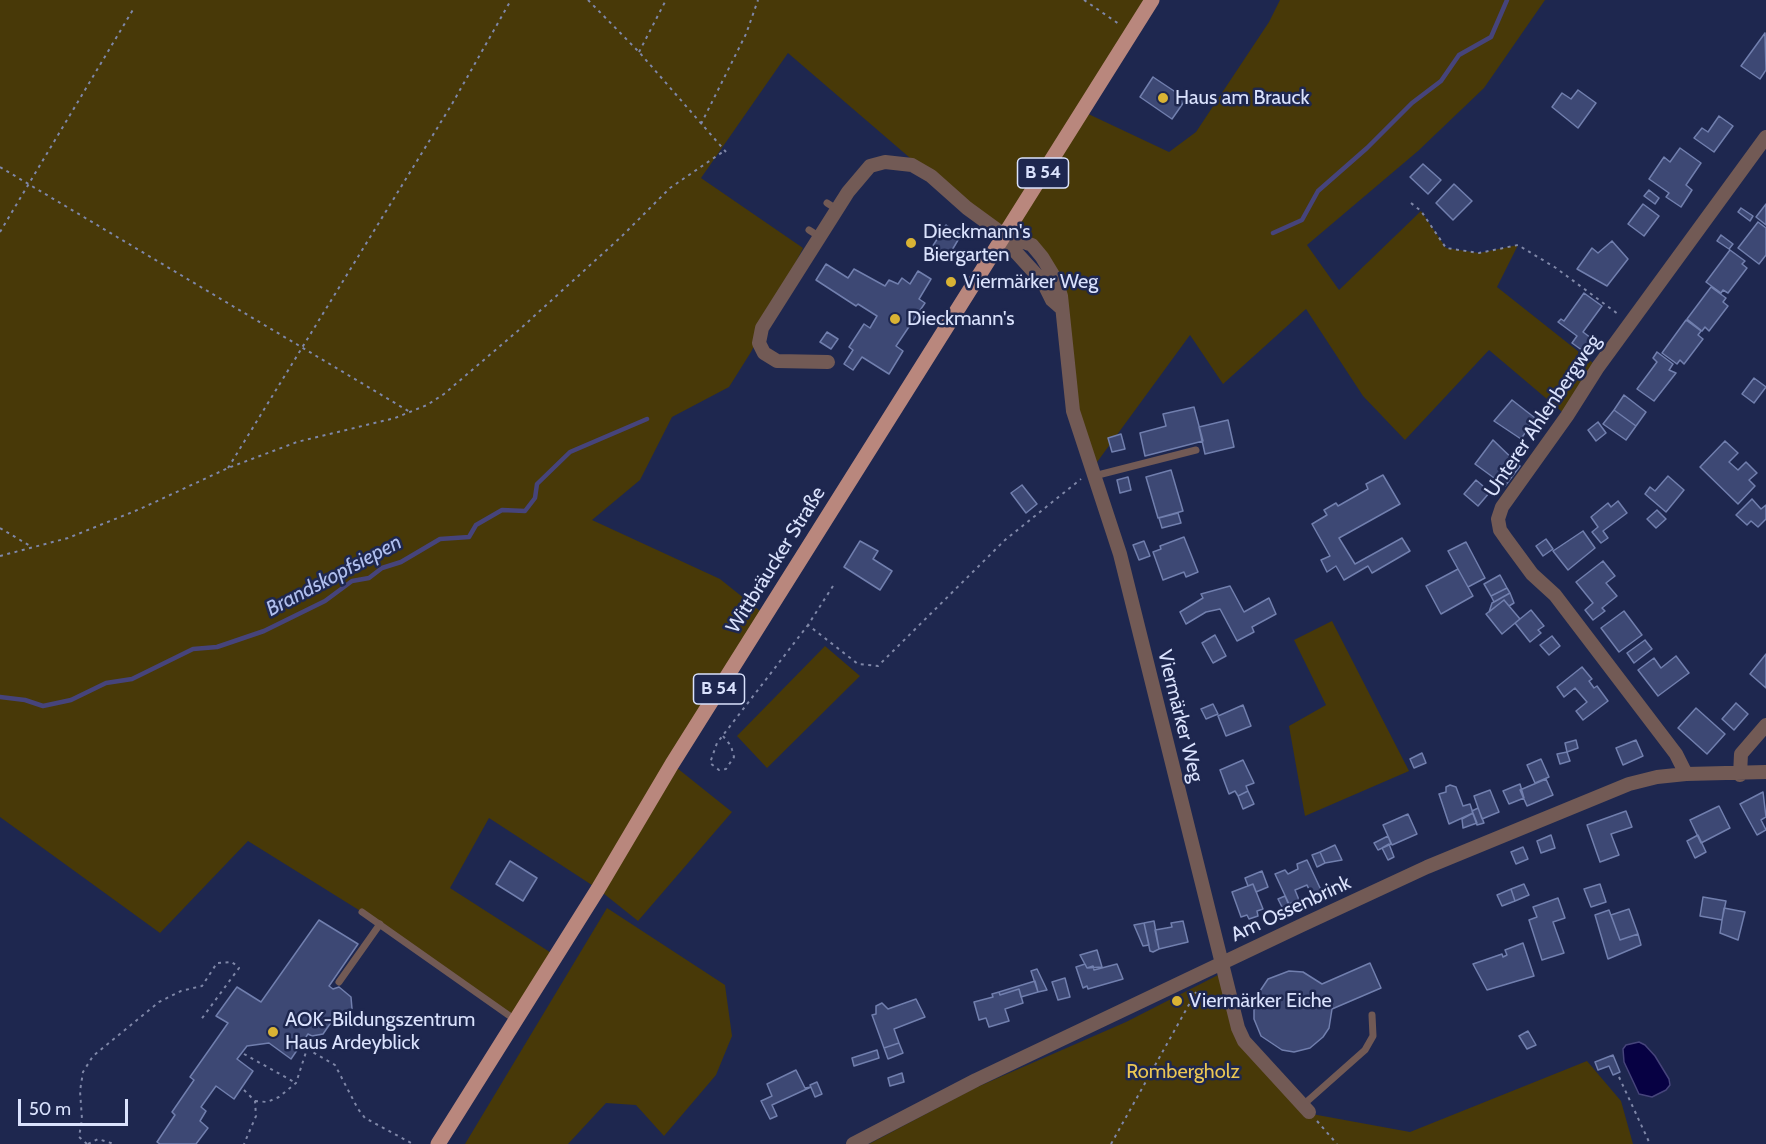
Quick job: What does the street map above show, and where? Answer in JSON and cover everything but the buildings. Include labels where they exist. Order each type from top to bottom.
[{"type":"main road","name":"Wittbräucker Straße","points":[[438,1144],[514,1019],[581,917],[672,764],[1152,0]]},
{"type":"street","name":"Unterer Ahlenbergweg","points":[[1686,774],[1676,754],[1577,623],[1555,595],[1532,574],[1500,530],[1498,519],[1502,507],[1630,323],[1766,137]]},
{"type":"street","name":"Viermärker Weg","points":[[828,362],[777,361],[764,353],[759,343],[762,328],[832,206],[848,192],[870,166],[897,162],[912,165],[931,176],[967,208],[1005,235],[1032,246],[1042,257],[1056,280],[1061,296],[1060,307],[1073,411],[1120,554],[1241,1035],[1306,1108]]},
{"type":"street","points":[[1740,775],[1741,754],[1766,725]]},
{"type":"street","name":"Am Ossenbrink","points":[[853,1144],[976,1080],[1141,1004],[1221,962],[1427,867],[1629,784],[1657,777],[1686,774],[1740,775],[1766,772]]},
{"type":"lane","points":[[1093,472],[1196,450]]},
{"type":"lane","points":[[362,912],[514,1019]]},
{"type":"lane","points":[[339,982],[380,924]]},
{"type":"lane","points":[[1306,1108],[1365,1050],[1373,1036],[1372,1015]]},
{"type":"path","points":[[228,468],[452,104],[511,0]]},
{"type":"path","points":[[0,556],[68,538],[140,509],[228,468],[297,442],[410,412],[444,394],[621,237],[670,188],[725,151],[639,52],[588,0]]},
{"type":"path","points":[[639,52],[666,0]]},
{"type":"path","points":[[701,124],[746,34],[758,0]]},
{"type":"path","points":[[1084,0],[1131,33]]},
{"type":"path","points":[[0,232],[134,8]]},
{"type":"path","points":[[0,167],[410,412]]},
{"type":"path","points":[[1411,203],[1421,211],[1446,248],[1479,253],[1518,245],[1556,268],[1630,323]]},
{"type":"path","points":[[808,625],[858,664],[878,666],[1005,540],[1093,472]]},
{"type":"path","points":[[0,528],[32,547]]},
{"type":"path","points":[[723,736],[731,746],[734,757],[726,768],[719,770],[710,763],[711,755],[723,736],[808,625],[833,586]]},
{"type":"path","points":[[114,1144],[98,1139],[87,1144],[79,1137],[82,1119],[80,1091],[83,1072],[93,1056],[159,1002],[181,991],[202,986],[217,963],[232,962],[239,968],[200,1021]]},
{"type":"path","points":[[1111,1144],[1184,1014]]},
{"type":"path","points":[[304,1045],[307,1049],[336,1065],[358,1109],[365,1118],[414,1144]]},
{"type":"path","points":[[244,1090],[255,1101],[267,1102],[279,1097],[296,1083],[307,1049]]},
{"type":"path","points":[[244,1054],[296,1083]]},
{"type":"path","points":[[1619,1077],[1650,1144]]},
{"type":"path","points":[[244,1144],[256,1116],[255,1101]]},
{"type":"path","points":[[1306,1108],[1337,1144]]},
{"type":"green space","points":[[0,0],[1152,0],[1082,111],[1169,152],[1196,132],[1269,22],[1280,0],[1545,0],[1484,88],[1418,151],[1307,245],[1339,290],[1421,211],[1446,248],[1479,253],[1518,245],[1497,287],[1598,367],[1567,416],[1489,350],[1405,440],[1363,396],[1306,309],[1223,384],[1190,335],[1092,469],[1073,411],[1056,280],[1020,240],[931,176],[788,53],[701,178],[803,248],[751,352],[729,387],[672,417],[640,480],[592,520],[720,579],[765,615],[672,764],[732,812],[638,921],[598,889],[489,818],[450,888],[556,956],[514,1019],[362,912],[248,841],[160,933],[0,817]]},
{"type":"green space","points":[[1332,621],[1409,771],[1305,816],[1289,726],[1326,705],[1294,640]]},
{"type":"green space","points":[[825,646],[860,676],[767,768],[737,736]]},
{"type":"green space","points":[[607,908],[725,985],[732,1036],[716,1075],[664,1136],[636,1105],[606,1103],[568,1144],[465,1144]]},
{"type":"green space","name":"Rombergholz","points":[[1218,975],[1247,1041],[1301,1112],[1410,1132],[1587,1061],[1621,1101],[1633,1144],[869,1144],[975,1088],[1126,1022]]},
{"type":"shaded area","points":[[1639,1042],[1655,1056],[1669,1079],[1670,1085],[1666,1090],[1652,1097],[1639,1094],[1624,1062],[1623,1049],[1626,1045]]},
{"type":"waterway","points":[[1273,233],[1302,220],[1318,191],[1367,148],[1412,103],[1441,81],[1459,55],[1491,37],[1507,0]]},
{"type":"waterway","name":"Brandskopfsiepen","points":[[0,697],[25,700],[43,706],[71,700],[106,683],[132,679],[193,649],[217,647],[264,631],[325,601],[352,581],[369,578],[382,568],[401,562],[440,539],[469,537],[476,525],[502,510],[525,511],[535,498],[537,484],[570,452],[647,419]]},
{"type":"place","name":"Haus am Brauck","points":[[1163,98]]},
{"type":"place","name":"Dieckmann's Biergarten","points":[[911,243]]},
{"type":"place","name":"Viermärker Weg","points":[[951,282]]},
{"type":"place","name":"Dieckmann's","points":[[895,319]]},
{"type":"place","name":"Viermärker Eiche","points":[[1177,1001]]},
{"type":"place","name":"AOK-Bildungszentrum Haus Ardeyblick","points":[[273,1032]]}]
